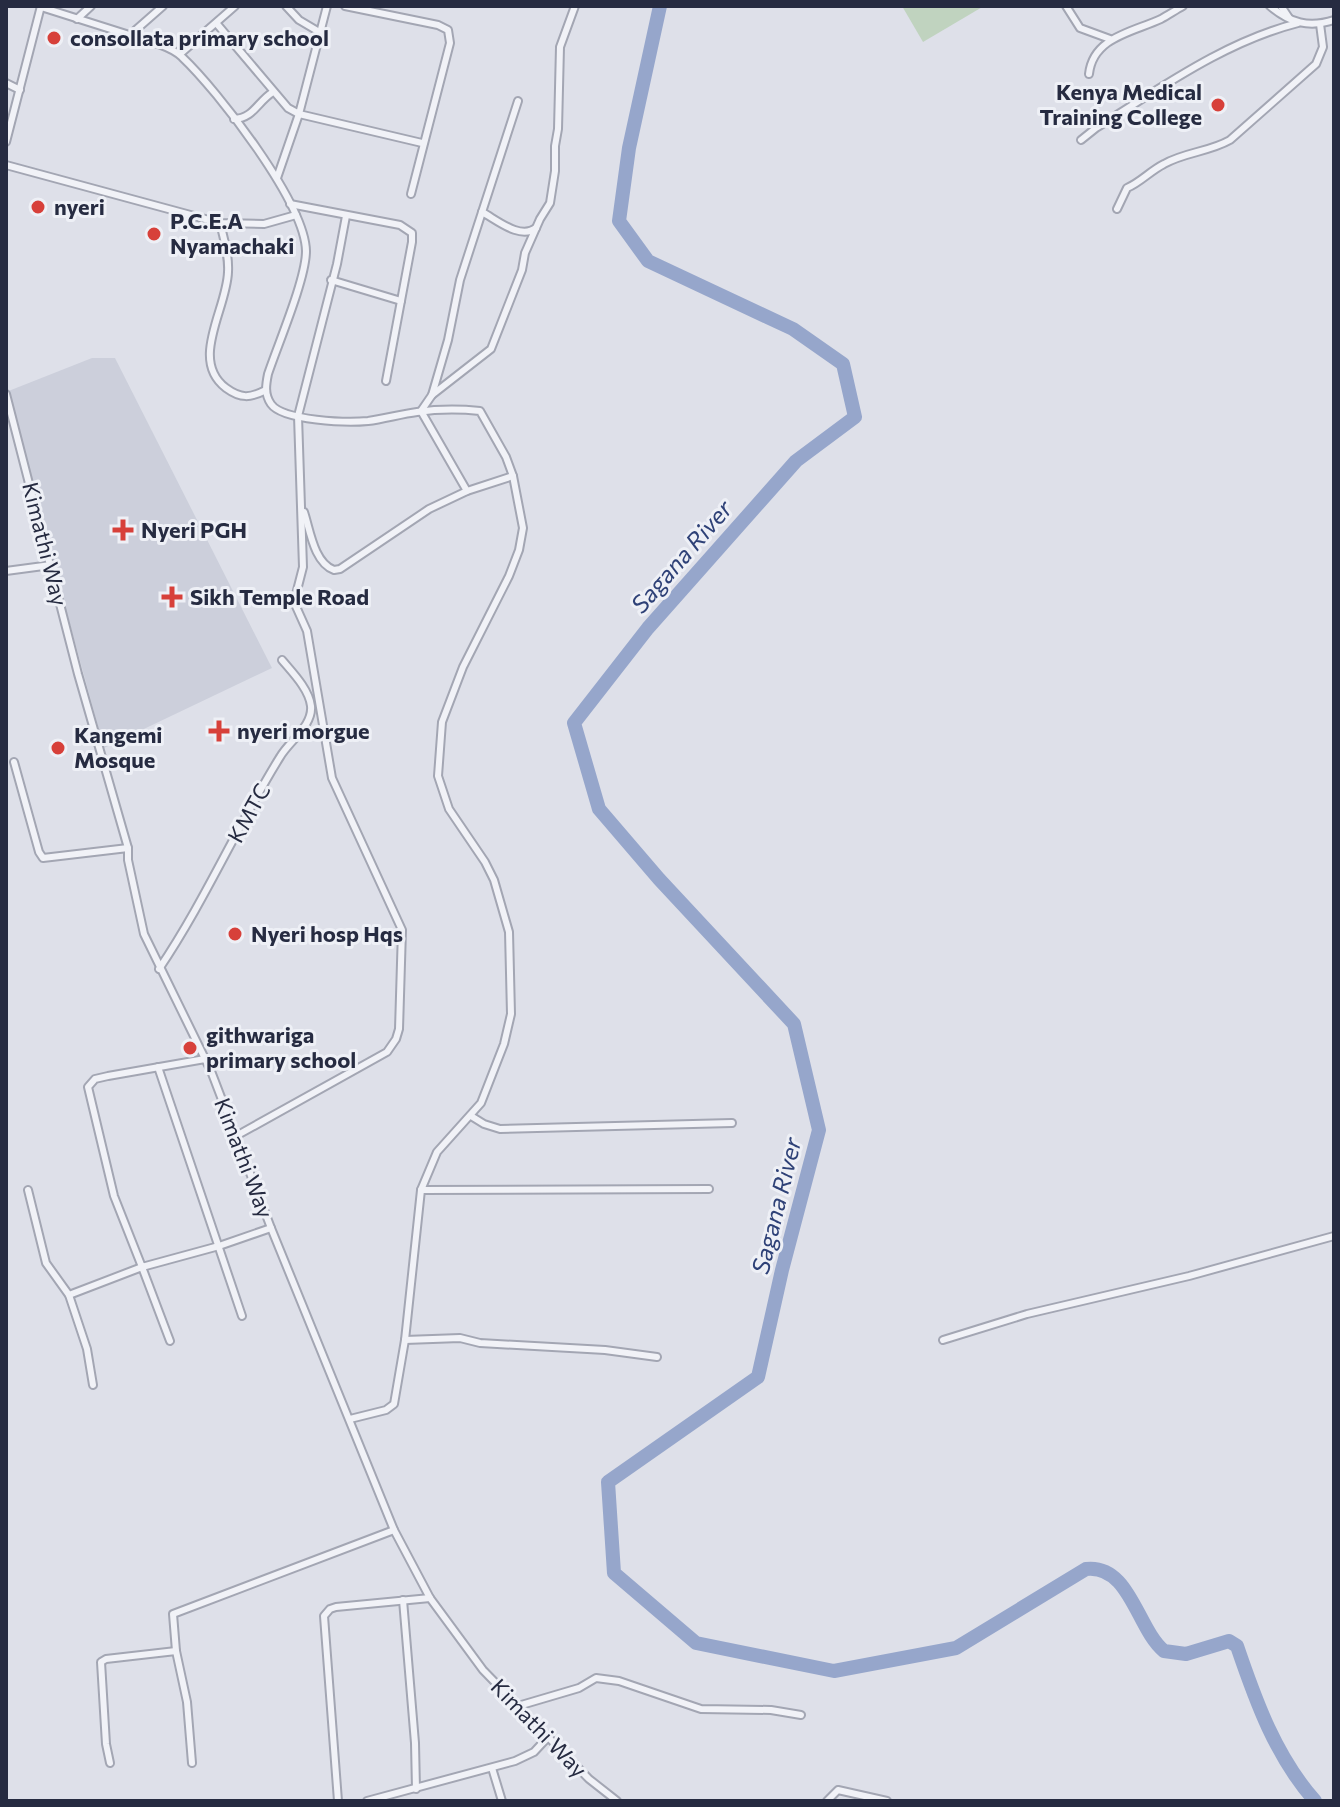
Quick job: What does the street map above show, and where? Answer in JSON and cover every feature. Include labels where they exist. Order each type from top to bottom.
[{"type":"street","points":[[6,142],[41,6],[180,54],[234,119],[277,178],[296,215],[305,242],[304,268],[268,374],[266,390],[270,403],[279,411],[298,416],[343,422],[421,411],[480,411],[513,476],[523,528],[519,550],[463,667],[442,722],[437,760],[438,776],[449,809],[494,880],[509,932],[512,1000],[508,1029],[481,1103],[437,1152],[421,1190],[405,1340],[394,1404],[386,1410],[350,1419]]},
{"type":"street","points":[[77,19],[91,6]]},
{"type":"street","points":[[130,35],[163,6]]},
{"type":"street","points":[[180,54],[235,6]]},
{"type":"street","points":[[286,6],[299,20],[321,33]]},
{"type":"street","points":[[277,178],[299,114],[327,6]]},
{"type":"street","points":[[345,6],[438,25],[448,30],[450,43],[411,194]]},
{"type":"street","points":[[421,411],[432,395],[491,349],[536,228],[550,203],[558,129],[560,47],[575,6]]},
{"type":"street","points":[[1066,6],[1080,28],[1110,39]]},
{"type":"street","points":[[1089,74],[1095,57],[1110,39],[1183,6]]},
{"type":"street","points":[[1270,6],[1294,22]]},
{"type":"street","points":[[1281,6],[1294,22]]},
{"type":"street","points":[[1081,140],[1096,128],[1249,38],[1294,22],[1320,24],[1334,20]]},
{"type":"street","points":[[217,24],[288,108],[299,114],[422,143]]},
{"type":"street","points":[[1117,209],[1127,188],[1138,184],[1162,164],[1214,149],[1230,140],[1316,64],[1323,47],[1320,24]]},
{"type":"street","points":[[6,83],[20,90]]},
{"type":"street","points":[[234,119],[251,114],[263,98],[273,92]]},
{"type":"street","points":[[432,395],[448,340],[460,280],[518,101]]},
{"type":"street","points":[[6,165],[220,223],[264,224],[296,215]]},
{"type":"street","points":[[290,204],[400,225],[412,233],[386,381]]},
{"type":"street","points":[[482,212],[522,233],[530,233],[536,228]]},
{"type":"street","points":[[236,1136],[387,1052],[399,1029],[402,930],[332,778],[307,631],[294,602],[303,567],[298,416],[337,264],[346,216]]},
{"type":"street","points":[[220,223],[229,271],[211,340],[211,370],[223,386],[242,397],[266,390]]},
{"type":"street","points":[[331,280],[401,301]]},
{"type":"street","name":"Kimathi Way","points":[[6,394],[9,419],[128,848],[144,934],[205,1059],[394,1530],[430,1598],[483,1670],[547,1738],[600,1789],[617,1801]]},
{"type":"street","points":[[421,411],[467,491]]},
{"type":"street","points":[[302,505],[318,555],[323,564],[334,570],[340,569],[429,509],[467,491],[513,476]]},
{"type":"street","points":[[6,571],[51,565]]},
{"type":"street","name":"KMTC","points":[[159,969],[214,879],[282,754],[308,721],[311,705],[299,679],[282,660]]},
{"type":"street","points":[[14,762],[43,858],[128,848]]},
{"type":"street","points":[[170,1341],[114,1196],[88,1087],[95,1079],[205,1059]]},
{"type":"street","points":[[158,1067],[242,1316]]},
{"type":"street","points":[[471,1116],[500,1129],[732,1123]]},
{"type":"street","points":[[421,1190],[709,1189]]},
{"type":"street","points":[[28,1190],[46,1263],[69,1295],[87,1349],[93,1385]]},
{"type":"street","points":[[69,1295],[142,1267],[271,1228]]},
{"type":"street","points":[[943,1340],[1027,1314],[1189,1276],[1334,1236]]},
{"type":"street","points":[[405,1340],[460,1338],[486,1344],[605,1350],[657,1357]]},
{"type":"street","points":[[192,1763],[187,1702],[176,1651],[173,1614],[394,1530]]},
{"type":"street","points":[[338,1801],[324,1616],[336,1607],[430,1598]]},
{"type":"street","points":[[403,1600],[416,1789]]},
{"type":"street","points":[[110,1763],[101,1662],[176,1651]]},
{"type":"street","points":[[518,1706],[579,1688],[596,1678],[619,1681],[701,1709],[771,1710],[801,1715]]},
{"type":"street","points":[[367,1801],[492,1768],[534,1752],[547,1738]]},
{"type":"street","points":[[492,1768],[502,1801]]},
{"type":"street","points":[[827,1801],[838,1790],[887,1801]]},
{"type":"shaded area","name":"Nyeri PGH","points":[[92,358],[115,358],[272,668],[104,748],[6,392]]},
{"type":"green space","points":[[902,6],[984,6],[923,42]]},
{"type":"waterway","name":"Sagana River","points":[[660,6],[629,148],[619,221],[648,261],[793,329],[843,364],[855,417],[796,461],[648,628],[574,723],[599,809],[659,879],[794,1024],[819,1130],[758,1377],[608,1482],[614,1573],[696,1643],[834,1671],[956,1648],[1086,1569],[1101,1570],[1123,1587],[1164,1651],[1186,1654],[1229,1641],[1237,1646],[1278,1747],[1315,1801]]},
{"type":"place","name":"consollata primary school","points":[[54,38]]},
{"type":"place","name":"Kenya Medical Training College","points":[[1218,105]]},
{"type":"place","name":"nyeri","points":[[38,207]]},
{"type":"place","name":"P.C.E.A Nyamachaki","points":[[154,234]]},
{"type":"place","name":"Nyeri PGH","points":[[123,530]]},
{"type":"place","name":"Sikh Temple Road","points":[[172,597]]},
{"type":"place","name":"nyeri morgue","points":[[219,731]]},
{"type":"place","name":"Kangemi Mosque","points":[[58,748]]},
{"type":"place","name":"Nyeri hosp Hqs","points":[[235,934]]},
{"type":"place","name":"githwariga primary school","points":[[190,1048]]}]
